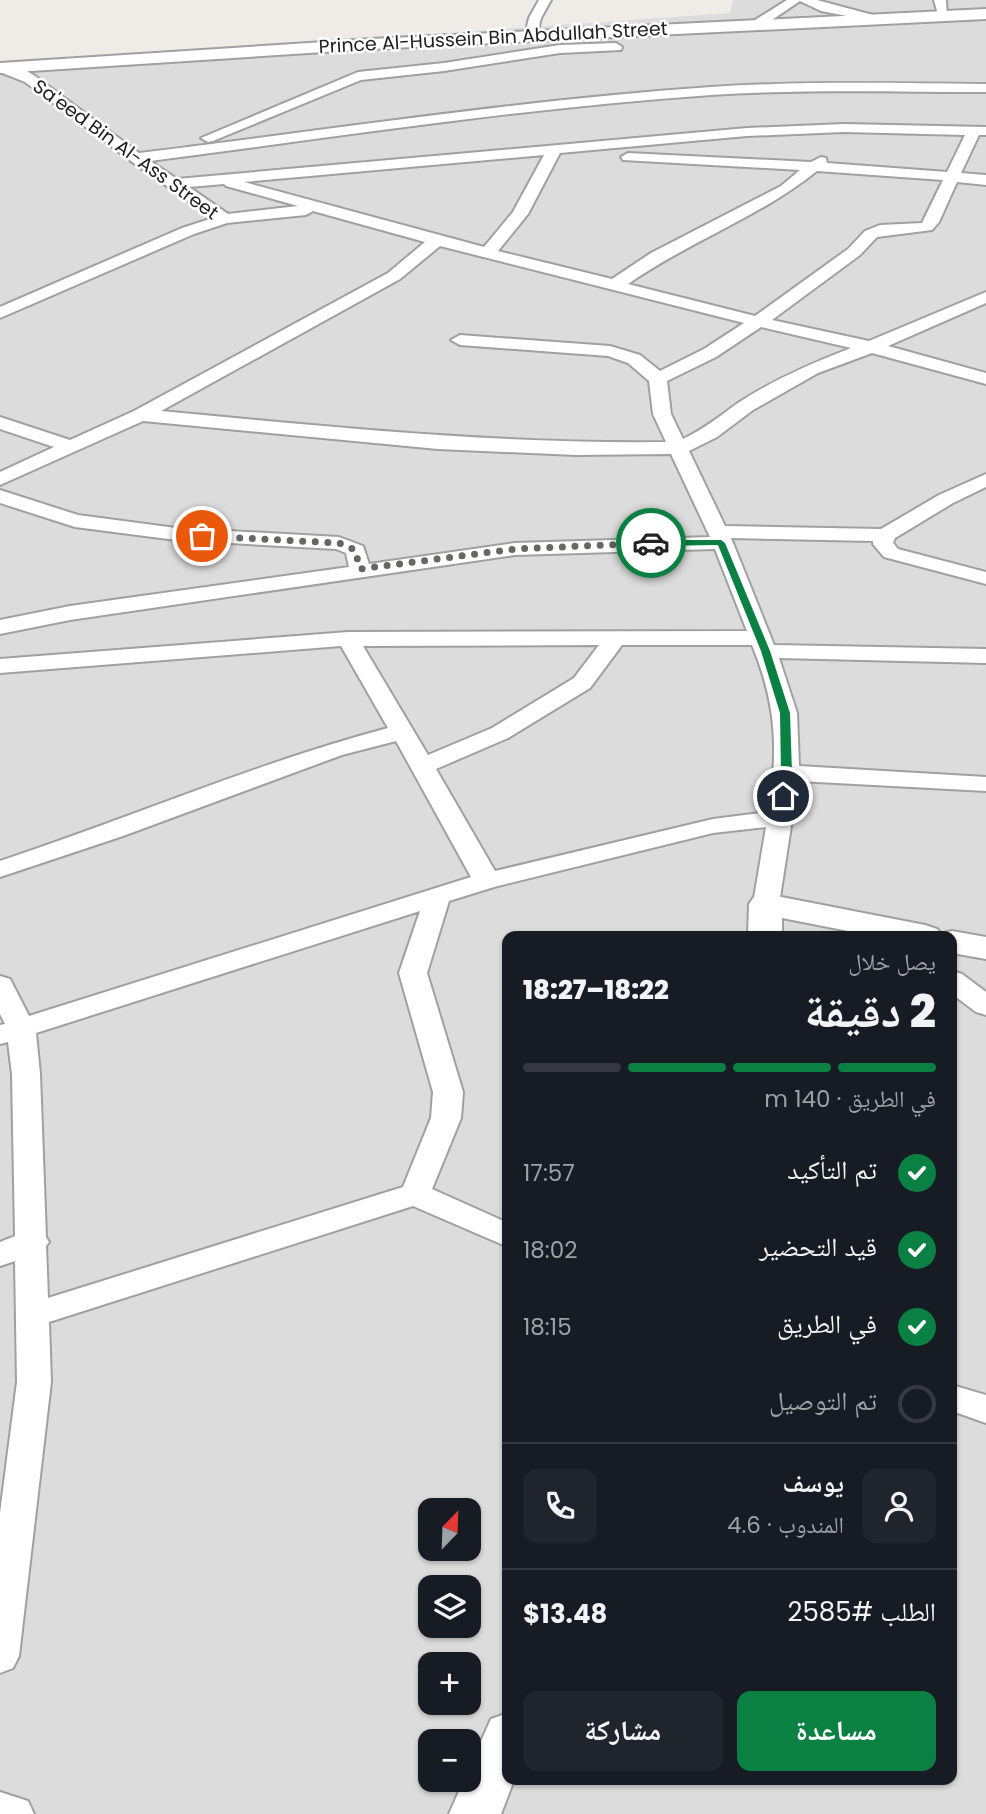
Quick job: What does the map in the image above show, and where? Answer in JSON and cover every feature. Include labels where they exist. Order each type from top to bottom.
[{"type":"street","points":[[531,35],[535,18],[545,0]]},
{"type":"street","points":[[760,23],[795,0]]},
{"type":"street","points":[[806,0],[825,8],[878,18]]},
{"type":"street","name":"Prince Al-Hussein Bin Abdullah Street","points":[[0,68],[531,35],[878,18],[941,7],[986,14]]},
{"type":"street","points":[[170,152],[273,113],[358,76],[444,67],[560,49],[616,47]]},
{"type":"street","name":"Sa'eed Bin Al-Ass Street","points":[[0,68],[20,73],[30,79],[136,158],[225,219]]},
{"type":"street","points":[[136,158],[402,127],[600,100],[822,87],[986,88]]},
{"type":"street","points":[[615,285],[657,256],[786,189],[817,165],[844,128]]},
{"type":"street","points":[[173,184],[403,161],[553,152],[720,134],[844,128],[980,130],[926,227],[880,230],[871,234],[854,252],[758,321],[710,353],[657,379]]},
{"type":"street","points":[[575,149],[592,155],[817,165],[986,180]]},
{"type":"street","points":[[487,253],[520,214],[553,152]]},
{"type":"street","points":[[216,179],[487,253],[815,336],[871,347],[986,379]]},
{"type":"street","points":[[225,219],[324,209]]},
{"type":"street","name":"Sa'eed Bin Al-Ass Street","points":[[0,313],[188,231],[225,219]]},
{"type":"street","points":[[0,479],[141,415],[394,276],[437,240]]},
{"type":"street","points":[[141,415],[438,443],[576,449],[679,448],[710,433],[746,406],[801,375],[986,297]]},
{"type":"street","points":[[815,336],[851,354],[986,391]]},
{"type":"street","points":[[460,340],[610,351],[634,359],[657,379],[662,414],[719,537],[762,645],[785,713],[787,773],[766,920],[872,931]]},
{"type":"street","points":[[0,423],[69,446]]},
{"type":"street","points":[[0,627],[70,613],[360,569],[515,549],[719,537],[885,535],[946,499],[986,480]]},
{"type":"street","points":[[0,496],[88,523],[176,534],[339,543],[355,550],[360,569]]},
{"type":"street","points":[[885,535],[883,544],[891,553],[986,578]]},
{"type":"street","points":[[0,666],[348,639],[615,639],[986,656]]},
{"type":"street","points":[[348,639],[477,860],[486,881]]},
{"type":"street","points":[[422,766],[500,733],[582,683],[615,639]]},
{"type":"street","points":[[0,869],[126,827],[334,750],[402,732]]},
{"type":"street","points":[[787,773],[986,784]]},
{"type":"street","points":[[10,1031],[486,881],[713,826],[779,818]]},
{"type":"street","points":[[415,1194],[446,1118],[448,1092],[412,973],[436,898]]},
{"type":"street","points":[[957,943],[986,948]]},
{"type":"street","points":[[957,984],[986,1006]]},
{"type":"street","points":[[0,985],[10,1031],[26,1074],[33,1242],[34,1382],[0,1656]]},
{"type":"street","points":[[33,1315],[415,1194],[502,1233]]},
{"type":"street","points":[[0,1254],[33,1242]]},
{"type":"street","points":[[957,1400],[986,1409]]},
{"type":"street","points":[[474,1814],[502,1749]]},
{"type":"street","points":[[0,1811],[14,1814]]},
{"type":"shaded area","points":[[733,0],[986,0],[986,1814],[0,1814],[0,65],[730,13]]},
{"type":"way so far","points":[[202,536],[339,543],[355,550],[360,569],[515,549],[651,543]]},
{"type":"route","points":[[651,543],[721,543],[766,651],[785,713],[787,773],[783,796]]}]
